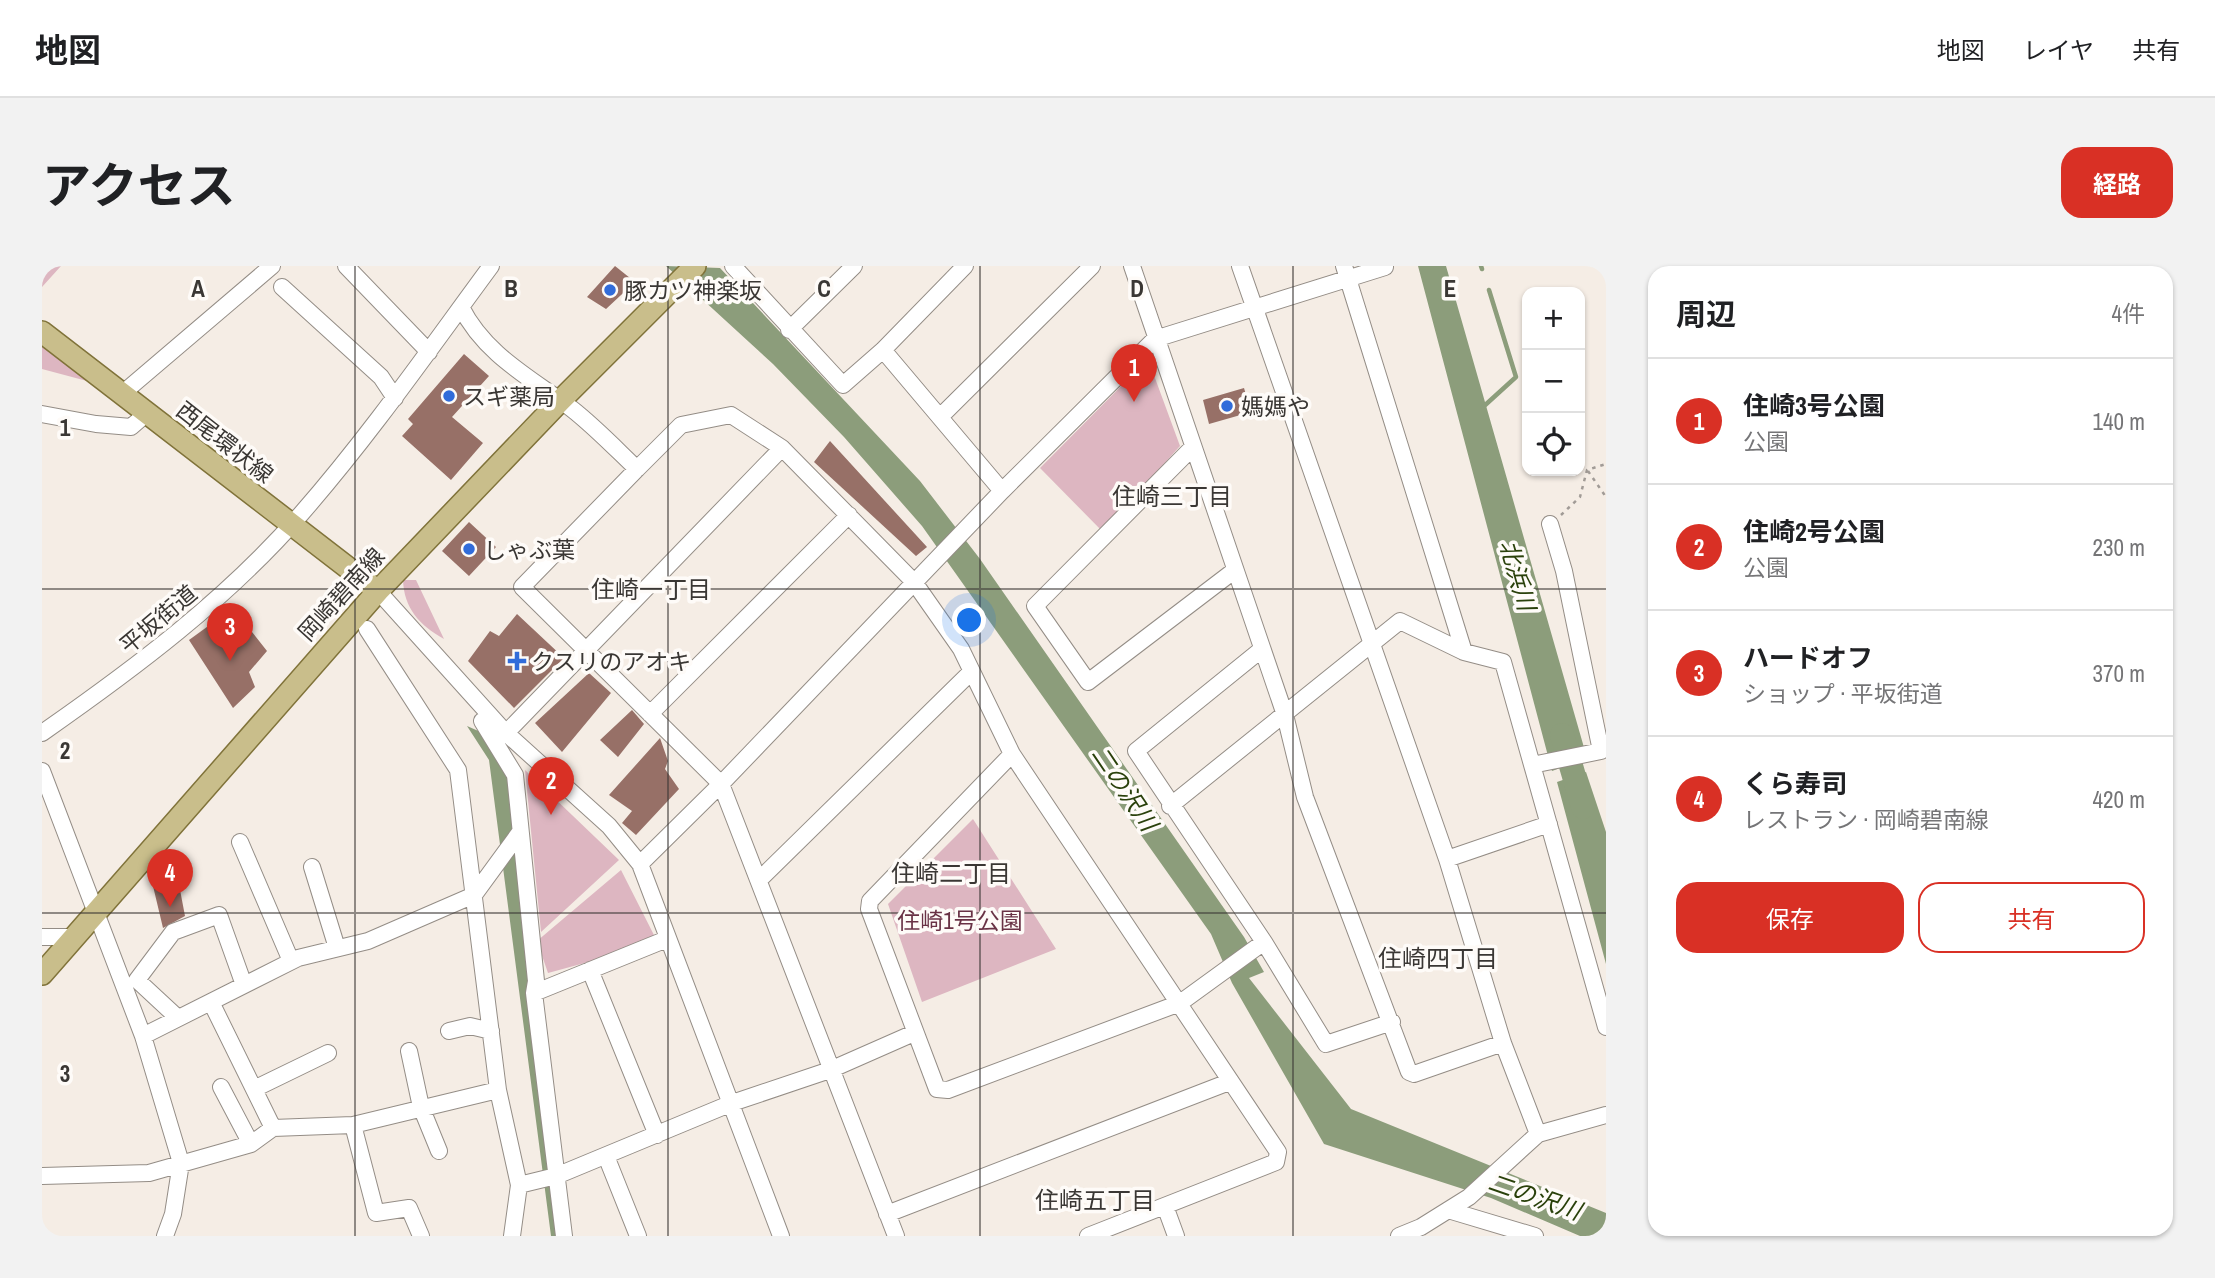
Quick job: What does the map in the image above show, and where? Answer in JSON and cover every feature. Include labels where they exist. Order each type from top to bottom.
[{"type":"main road","name":"岡崎碧南線","points":[[42,974],[377,591],[695,266]]},
{"type":"main road","name":"西尾環状線","points":[[42,332],[130,387],[146,414],[377,591]]},
{"type":"street","points":[[130,387],[272,266]]},
{"type":"street","points":[[346,266],[429,352]]},
{"type":"street","name":"平坂街道","points":[[42,733],[130,672],[216,599],[291,525],[379,419],[491,266]]},
{"type":"street","points":[[733,266],[789,330],[842,384],[883,350],[965,266]]},
{"type":"street","points":[[789,330],[854,266]]},
{"type":"street","points":[[940,417],[1092,266]]},
{"type":"street","points":[[1132,266],[1285,715],[1305,797],[1409,1072],[1413,1074],[1503,1043]]},
{"type":"street","points":[[1240,266],[1447,859],[1503,1043],[1538,1133]]},
{"type":"street","points":[[640,864],[721,784],[1002,491],[1155,339],[1255,307],[1346,271],[1385,267]]},
{"type":"street","points":[[1346,271],[1464,652]]},
{"type":"street","points":[[282,287],[381,377],[395,398]]},
{"type":"street","points":[[461,307],[493,351],[560,401],[637,469]]},
{"type":"street","points":[[883,350],[1002,491]]},
{"type":"street","points":[[42,414],[131,427],[146,414]]},
{"type":"street","points":[[896,1236],[721,784],[522,587],[681,425],[731,415],[782,447],[914,582],[961,649],[1012,754],[1180,1003],[1229,1082],[1279,1152],[1276,1162],[1088,1236]]},
{"type":"street","points":[[506,733],[782,447]]},
{"type":"street","points":[[1192,448],[1035,606],[1088,682],[1235,570]]},
{"type":"street","points":[[650,714],[849,514]]},
{"type":"street","points":[[1536,765],[1601,751],[1564,571],[1550,524]]},
{"type":"street","points":[[377,591],[506,733],[609,826],[640,864],[781,1236]]},
{"type":"street","points":[[1170,806],[1400,621],[1464,652],[1503,662],[1536,765],[1549,824],[1606,1027]]},
{"type":"street","points":[[367,629],[458,770],[498,1090],[519,1185],[512,1236]]},
{"type":"street","points":[[1262,649],[1136,751],[1259,946],[1326,1044],[1392,1022]]},
{"type":"street","points":[[759,880],[971,672]]},
{"type":"street","points":[[482,721],[515,775],[518,835],[536,981],[534,992],[564,1236]]},
{"type":"street","points":[[1012,754],[870,901],[869,909],[937,1089],[948,1090],[1180,1003],[1259,946]]},
{"type":"street","points":[[42,771],[94,914],[143,1036],[181,1163],[173,1214],[165,1236]]},
{"type":"street","points":[[1447,859],[1549,824]]},
{"type":"street","points":[[143,1036],[291,961],[368,941],[474,895],[518,835]]},
{"type":"street","points":[[240,842],[291,961]]},
{"type":"street","points":[[312,867],[337,948]]},
{"type":"street","points":[[137,980],[173,932],[219,915],[244,985]]},
{"type":"street","points":[[42,937],[74,937]]},
{"type":"street","points":[[534,992],[667,939]]},
{"type":"street","points":[[590,970],[657,1135]]},
{"type":"street","points":[[120,976],[137,980],[177,1018]]},
{"type":"street","points":[[211,1002],[274,1128]]},
{"type":"street","points":[[449,1031],[470,1026],[491,1031]]},
{"type":"street","points":[[519,1185],[556,1176],[732,1103],[830,1070],[914,1033]]},
{"type":"street","points":[[409,1051],[421,1107],[439,1151]]},
{"type":"street","points":[[254,1089],[327,1053]]},
{"type":"street","points":[[887,1213],[1229,1082]]},
{"type":"street","points":[[221,1087],[251,1143]]},
{"type":"street","points":[[42,1177],[149,1173],[251,1143],[274,1128],[354,1125],[498,1090]]},
{"type":"street","points":[[1399,1236],[1469,1197],[1538,1133],[1606,1115]]},
{"type":"street","points":[[354,1125],[376,1213],[409,1208],[421,1236]]},
{"type":"street","points":[[606,1156],[638,1236]]},
{"type":"street","points":[[1165,1206],[1177,1236]]},
{"type":"street","points":[[1448,1210],[1535,1236]]},
{"type":"path","points":[[1587,470],[1606,464]]},
{"type":"path","points":[[1587,470],[1606,497]]},
{"type":"path","points":[[1550,524],[1580,497],[1587,470]]},
{"type":"green space","points":[[42,266],[61,266],[42,287]]},
{"type":"green space","points":[[42,345],[87,381],[42,369]]},
{"type":"green space","points":[[1148,359],[1180,446],[1103,532],[1040,468]]},
{"type":"green space","points":[[403,580],[416,580],[444,639],[414,615],[406,599]]},
{"type":"green space","points":[[525,770],[619,860],[541,932]]},
{"type":"green space","name":"住崎1号公園","points":[[973,819],[1056,949],[922,1002],[888,904]]},
{"type":"green space","points":[[621,870],[658,943],[548,973],[537,941]]},
{"type":"water","name":"二の沢川","points":[[666,266],[720,268],[920,481],[980,559],[1244,937],[1264,972],[1249,978],[1351,1109],[1606,1213],[1606,1236],[1580,1236],[1491,1198],[1324,1144],[1232,983],[1211,934],[922,526],[844,437],[773,364]]},
{"type":"water","name":"北浜川","points":[[1418,266],[1446,266],[1587,758],[1552,771]]},
{"type":"water","points":[[467,726],[483,733],[509,773],[560,1236],[551,1236],[489,760]]},
{"type":"water","points":[[1586,772],[1606,832],[1606,964],[1557,782]]},
{"type":"building","name":"豚カツ神楽坂","points":[[615,266],[635,282],[606,309],[587,297]]},
{"type":"building","name":"スギ薬局","points":[[464,354],[489,376],[452,417],[483,443],[451,480],[402,436],[413,424],[408,419]]},
{"type":"building","name":"媽媽や","points":[[1244,388],[1251,412],[1209,424],[1203,400]]},
{"type":"building","points":[[830,441],[927,547],[916,556],[814,462]]},
{"type":"building","name":"しゃぶ葉","points":[[469,522],[496,547],[469,576],[442,551]]},
{"type":"building","points":[[233,608],[267,651],[249,672],[255,687],[233,708],[189,640]]},
{"type":"building","name":"クスリのアオキ","points":[[517,614],[564,658],[514,708],[468,661],[490,631],[499,636]]},
{"type":"building","points":[[589,673],[611,693],[562,752],[535,723]]},
{"type":"building","points":[[632,710],[644,724],[618,757],[600,740]]},
{"type":"building","points":[[660,738],[668,761],[665,769],[679,789],[636,835],[622,823],[632,811],[609,795]]},
{"type":"building","points":[[177,874],[185,916],[163,928],[153,886]]},
{"type":"waterway","points":[[1483,407],[1516,377],[1489,290]]},
{"type":"waterway","name":"北浜川","points":[[1562,735],[1583,807]]},
{"type":"place","name":"豚カツ神楽坂","points":[[610,290]]},
{"type":"place","name":"スギ薬局","points":[[449,396]]},
{"type":"place","name":"住崎3号公園","points":[[1134,402]]},
{"type":"place","name":"媽媽や","points":[[1227,406]]},
{"type":"place","name":"しゃぶ葉","points":[[469,549]]},
{"type":"place","name":"ハードオフ","points":[[230,661]]},
{"type":"place","name":"クスリのアオキ","points":[[517,661]]},
{"type":"place","name":"住崎2号公園","points":[[551,815]]},
{"type":"place","name":"くら寿司","points":[[170,907]]},
{"type":"district","name":"住崎三丁目","points":[[1172,496]]},
{"type":"district","name":"住崎一丁目","points":[[651,589]]},
{"type":"district","name":"住崎二丁目","points":[[951,873]]},
{"type":"district","name":"住崎四丁目","points":[[1438,958]]},
{"type":"district","name":"住崎五丁目","points":[[1095,1200]]}]
